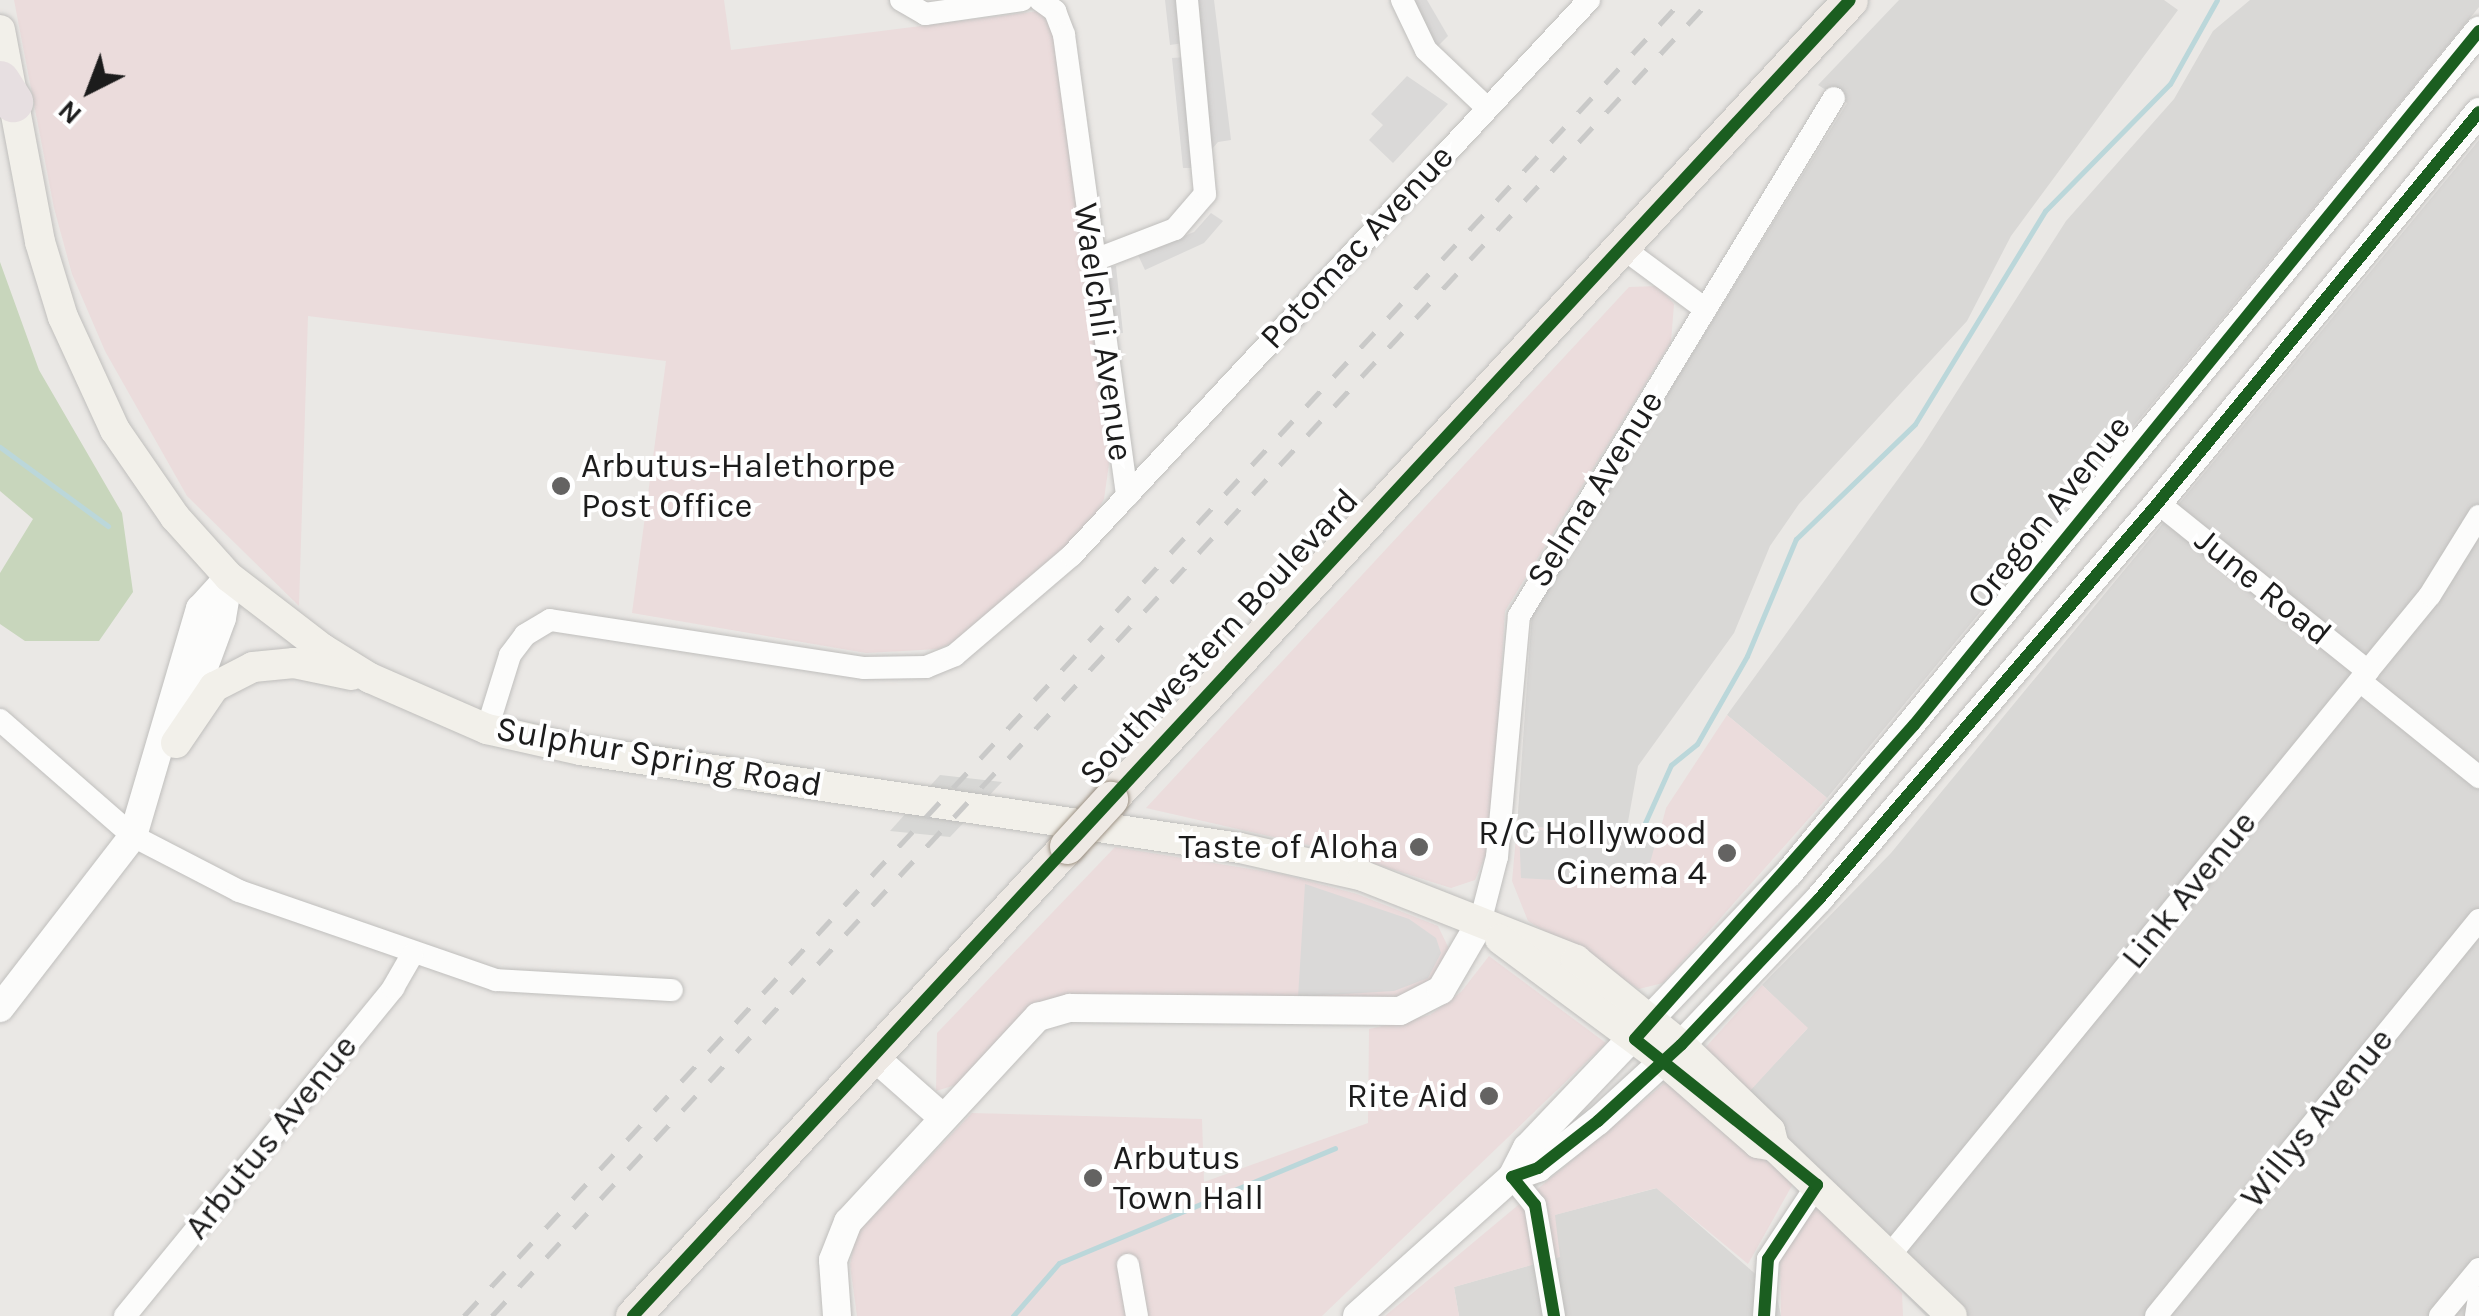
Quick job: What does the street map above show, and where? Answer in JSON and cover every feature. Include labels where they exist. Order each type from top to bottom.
[{"type":"main road","name":"Southwestern Boulevard","points":[[634,1316],[1850,0]]},
{"type":"main road","name":"Sulphur Spring Road","points":[[0,30],[7,92],[40,242],[87,376],[145,477],[228,576],[370,678],[487,729],[580,750],[1309,861],[1480,923],[1644,1029],[1770,1131],[1774,1146],[1952,1316]]},
{"type":"main road","points":[[176,742],[214,687],[253,668],[294,664],[370,678]]},
{"type":"street","points":[[901,0],[925,14],[1022,0]]},
{"type":"street","name":"Waelchli Avenue","points":[[487,729],[510,655],[525,635],[550,620],[592,622],[846,666],[926,667],[979,636],[1071,556],[1126,496],[1064,35],[1055,11],[1040,0]]},
{"type":"street","points":[[1092,260],[1175,229],[1205,194],[1187,0]]},
{"type":"street","points":[[1402,0],[1426,50],[1486,107]]},
{"type":"street","name":"Potomac Avenue","points":[[1126,496],[1588,0]]},
{"type":"street","name":"Oregon Avenue","points":[[1512,1177],[1527,1148],[1789,873],[1982,643],[2479,31]]},
{"type":"street","name":"Selma Avenue","points":[[1480,923],[1497,856],[1518,616],[1834,98]]},
{"type":"street","points":[[1357,1316],[1512,1177],[1538,1168],[1672,1053],[1819,899],[2158,504],[2479,112]]},
{"type":"street","points":[[1620,246],[1705,310]]},
{"type":"street","name":"June Road","points":[[2158,504],[2479,777]]},
{"type":"street","name":"Link Avenue","points":[[1890,1256],[2430,595],[2479,516]]},
{"type":"street","points":[[156,770],[176,742],[222,618],[228,576]]},
{"type":"street","points":[[0,1008],[133,836],[156,770],[159,734],[200,609],[228,576]]},
{"type":"street","points":[[1982,643],[2016,672]]},
{"type":"street","points":[[0,720],[133,836],[196,873],[412,955],[496,980],[672,990]]},
{"type":"street","name":"Willys Avenue","points":[[2156,1316],[2479,920]]},
{"type":"street","points":[[837,1316],[838,1240],[863,1202],[1023,1030],[1054,1010],[1400,1011],[1441,990],[1480,923]]},
{"type":"street","name":"Arbutus Avenue","points":[[126,1316],[393,988],[412,955]]},
{"type":"street","points":[[873,1056],[942,1117]]},
{"type":"street","points":[[1512,1177],[1535,1206],[1554,1316]]},
{"type":"street","points":[[1764,1316],[1768,1259],[1816,1185]]},
{"type":"street","points":[[1128,1265],[1137,1316]]},
{"type":"street","points":[[2440,1316],[2479,1269]]},
{"type":"street","points":[[2476,1316],[2479,1297]]},
{"type":"shaded area","points":[[14,0],[724,0],[731,50],[1039,11],[1055,31],[1112,443],[1104,499],[1092,522],[974,633],[938,649],[866,653],[632,613],[666,361],[308,316],[299,606],[187,496],[105,351],[72,274],[54,208]]},
{"type":"shaded area","points":[[1165,0],[1214,0],[1231,140],[1218,142],[1195,168],[1183,168],[1172,58],[1186,57],[1184,43],[1170,45]]},
{"type":"shaded area","points":[[1411,0],[1427,0],[1448,36],[1437,47]]},
{"type":"shaded area","points":[[1899,0],[2164,0],[2178,10],[2011,236],[1967,321],[1799,504],[1770,546],[1734,633],[1638,766],[1626,833],[1517,826],[1532,613],[1847,103],[1818,85]]},
{"type":"shaded area","points":[[2250,0],[2479,0],[2479,7],[1827,798],[1727,715],[1922,446],[2066,221],[2174,99],[2213,31]]},
{"type":"shaded area","points":[[1407,76],[1448,104],[1393,163],[1369,140],[1383,125],[1371,114]]},
{"type":"shaded area","points":[[2479,140],[2479,1316],[1926,1316],[1794,1182],[1749,1091],[1807,1029],[1762,985],[1891,853]]},
{"type":"shaded area","points":[[1211,213],[1223,221],[1204,243],[1145,270],[1138,255],[1194,232]]},
{"type":"shaded area","points":[[1116,266],[1123,333],[1108,334],[1100,268]]},
{"type":"shaded area","points":[[1658,286],[1674,304],[1671,342],[1505,611],[1491,842],[1475,880],[1451,888],[1334,851],[1146,808],[1629,287]]},
{"type":"shaded area","points":[[1727,715],[1827,798],[1663,983],[1639,989],[1528,921],[1512,881],[1517,826],[1659,835],[1666,808]]},
{"type":"shaded area","points":[[1519,828],[1656,841],[1644,885],[1521,878]]},
{"type":"shaded area","points":[[1115,847],[1282,874],[1357,894],[1438,926],[1450,951],[1434,982],[1397,1002],[1048,1000],[1030,1010],[959,1084],[936,1091],[937,1033]]},
{"type":"shaded area","points":[[1305,884],[1409,919],[1436,938],[1441,953],[1428,978],[1394,991],[1298,997]]},
{"type":"shaded area","points":[[1489,956],[1606,1043],[1322,1316],[857,1316],[850,1265],[856,1234],[972,1113],[1202,1119],[1204,1182],[1368,1123],[1369,1029],[1430,1015],[1461,992]]},
{"type":"shaded area","points":[[1762,985],[1808,1028],[1749,1092],[1704,1049]]},
{"type":"shaded area","points":[[1666,1082],[1794,1182],[1748,1264],[1656,1188],[1555,1215],[1560,1257],[1454,1287],[1459,1316],[1385,1316]]},
{"type":"shaded area","points":[[1657,1188],[1776,1292],[1781,1316],[1459,1316],[1454,1287],[1559,1257],[1554,1215]]},
{"type":"shaded area","points":[[1818,1207],[1902,1293],[1903,1316],[1781,1316],[1780,1260],[1796,1227]]},
{"type":"green space","points":[[0,262],[39,370],[122,513],[133,592],[99,641],[25,641],[0,624],[0,573],[33,519],[0,491]]},
{"type":"pier","points":[[940,775],[1002,782],[950,837],[890,831]]},
{"type":"waterway","points":[[1644,825],[1671,765],[1697,744],[1747,656],[1796,539],[1915,424],[2045,211],[2170,84],[2217,0]]},
{"type":"waterway","points":[[0,447],[108,526]]},
{"type":"waterway","points":[[1013,1316],[1059,1263],[1335,1148]]},
{"type":"railway","points":[[464,1316],[1682,0]]},
{"type":"railway","points":[[492,1316],[1710,0]]},
{"type":"cycle path","points":[[633,1316],[1850,0]]},
{"type":"cycle path","points":[[1764,1316],[1768,1259],[1817,1185],[1635,1039],[1914,725],[2479,31]]},
{"type":"cycle path","points":[[1554,1316],[1535,1205],[1512,1177],[1538,1168],[1598,1121],[1681,1045],[1819,899],[2158,503],[2479,112]]},
{"type":"place","name":"Arbutus-Halethorpe Post Office","points":[[561,486]]},
{"type":"place","name":"Taste of Aloha","points":[[1419,847]]},
{"type":"place","name":"R/C Hollywood Cinema 4","points":[[1727,853]]},
{"type":"place","name":"Rite Aid","points":[[1489,1096]]},
{"type":"place","name":"Arbutus Town Hall","points":[[1093,1178]]}]
